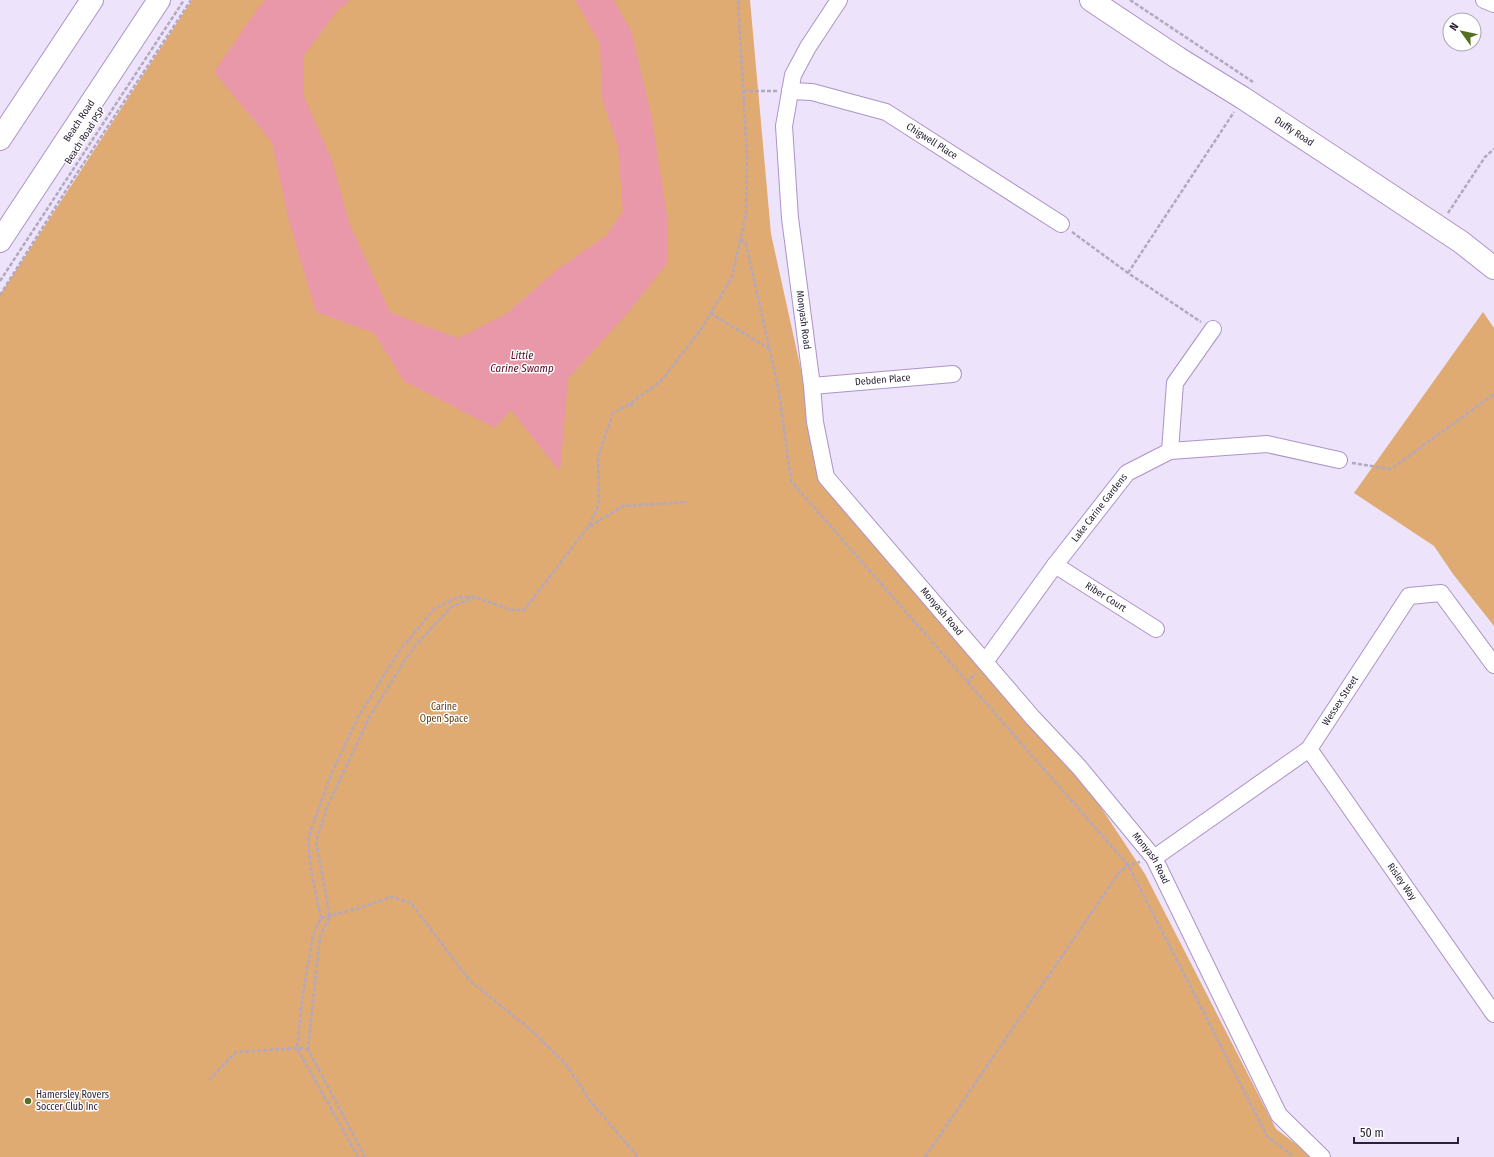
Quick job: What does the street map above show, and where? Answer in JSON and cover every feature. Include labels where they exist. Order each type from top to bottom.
[{"type":"main road","points":[[0,139],[92,0]]},
{"type":"main road","name":"Beach Road","points":[[0,241],[159,0]]},
{"type":"main road","name":"Duffy Road","points":[[1091,0],[1178,58],[1243,98],[1363,176],[1438,228],[1461,242],[1494,268]]},
{"type":"street","name":"Monyash Road","points":[[839,0],[804,54],[793,75],[784,126],[790,211],[812,386],[815,422],[826,477],[1033,718],[1079,768],[1154,858],[1279,1115],[1322,1157]]},
{"type":"street","points":[[1484,0],[1494,4]]},
{"type":"street","name":"Chigwell Place","points":[[790,91],[812,92],[886,112],[1061,224]]},
{"type":"street","points":[[1170,451],[1175,383],[1213,330]]},
{"type":"street","name":"Debden Place","points":[[812,386],[953,374]]},
{"type":"street","name":"Lake Carine Gardens","points":[[985,662],[1055,565],[1127,473],[1170,451],[1267,444],[1339,460]]},
{"type":"street","name":"Riber Court","points":[[1055,565],[1156,630]]},
{"type":"street","name":"Wessex Street","points":[[1154,858],[1309,749],[1409,596],[1441,593],[1494,665]]},
{"type":"street","name":"Risley Way","points":[[1309,749],[1494,1014]]},
{"type":"path","name":"Beach Road PSP","points":[[0,281],[184,0]]},
{"type":"path","points":[[0,295],[72,181],[191,0]]},
{"type":"path","points":[[358,1157],[297,1048],[303,994],[314,935],[321,918],[311,871],[308,838],[330,778],[358,717],[400,650],[434,609],[458,596],[475,597],[512,610],[524,610],[589,526],[599,504],[598,457],[613,413],[631,403],[661,380],[702,328],[732,277],[747,208],[748,156],[738,0]]},
{"type":"path","points":[[743,91],[790,91]]},
{"type":"path","points":[[1128,274],[1243,98]]},
{"type":"path","points":[[1438,228],[1485,157],[1494,149]]},
{"type":"path","points":[[1061,224],[1128,274],[1213,330]]},
{"type":"path","points":[[741,240],[746,244],[768,349],[779,392],[791,481],[1128,865],[1267,1136],[1294,1157]]},
{"type":"path","points":[[710,313],[768,349]]},
{"type":"path","points":[[1339,460],[1391,469],[1494,394]]},
{"type":"path","points":[[631,403],[634,408]]},
{"type":"path","points":[[589,526],[623,506],[687,502]]},
{"type":"path","points":[[365,1157],[308,1049],[320,936],[330,917],[316,841],[328,805],[370,716],[413,648],[451,608],[475,597]]},
{"type":"path","points":[[925,1157],[1118,874],[1128,865],[1154,858]]},
{"type":"path","points":[[321,918],[330,917],[392,897],[411,903],[470,981],[530,1029],[565,1063],[591,1102],[638,1157]]},
{"type":"path","points":[[209,1080],[236,1052],[297,1048],[308,1049]]},
{"type":"green space","name":"Carine Open Space","points":[[192,0],[750,0],[771,234],[826,483],[1082,779],[1145,874],[1276,1129],[1313,1157],[0,1157],[0,295]]},
{"type":"green space","points":[[1483,312],[1494,328],[1494,626],[1453,574],[1434,546],[1354,493]]},
{"type":"water","name":"Little Carine Swamp","points":[[266,0],[350,0],[337,11],[303,57],[304,96],[332,161],[350,225],[390,312],[459,338],[506,314],[558,269],[607,235],[623,211],[618,147],[602,98],[600,44],[575,0],[614,0],[632,33],[652,119],[668,222],[668,262],[631,309],[568,379],[560,472],[511,410],[495,428],[404,381],[374,333],[316,312],[289,221],[272,142],[214,72],[259,7]]},
{"type":"place","name":"Hamersley Rovers Soccer Club Inc","points":[[28,1101]]}]
